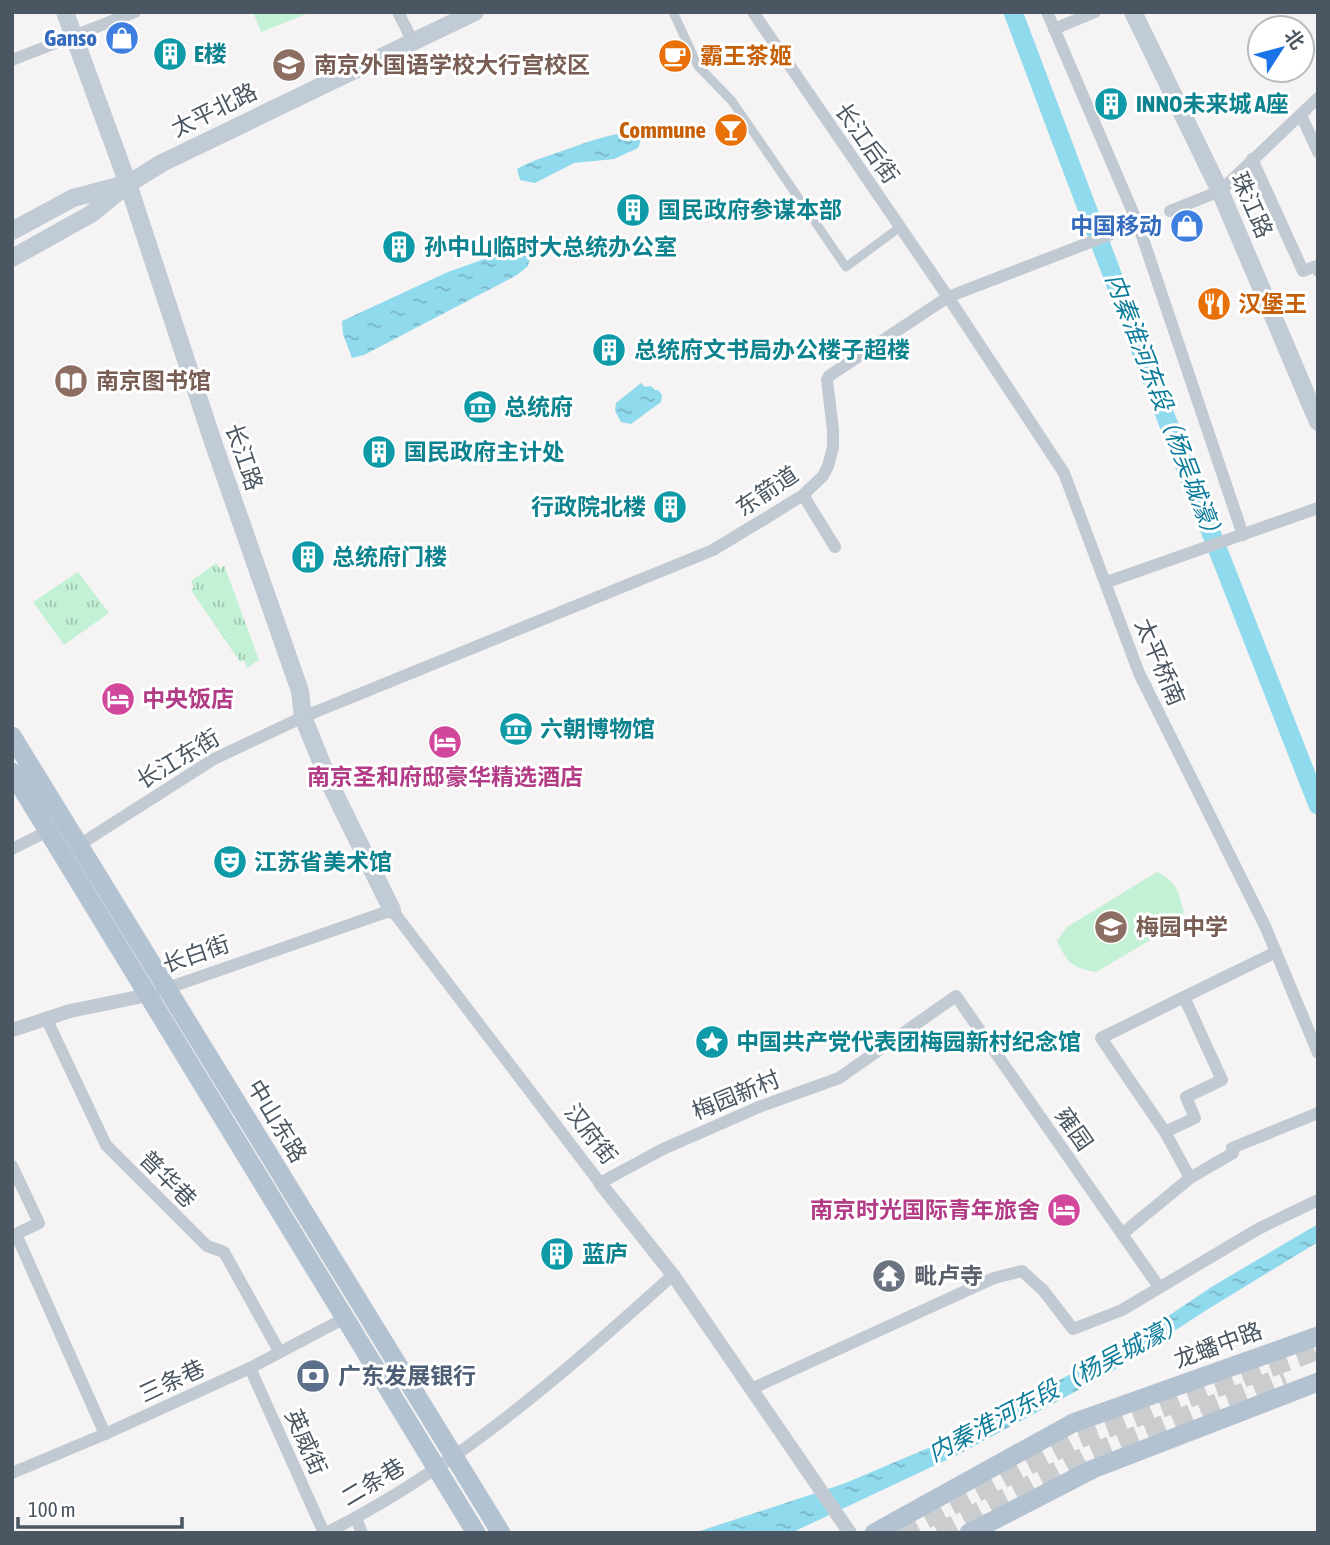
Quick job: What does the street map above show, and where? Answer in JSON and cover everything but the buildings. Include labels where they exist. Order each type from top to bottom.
[{"type":"main road","name":"长江路","points":[[65,12],[128,184],[214,445],[300,691],[303,717],[336,797],[392,910]]},
{"type":"main road","name":"太平北路","points":[[12,257],[91,214],[128,184],[162,163],[475,12]]},
{"type":"main road","name":"珠江路","points":[[1133,12],[1220,191],[1318,422]]},
{"type":"main road","name":"太平北路","points":[[12,231],[73,198],[128,184]]},
{"type":"main road","name":"中山东路","points":[[12,736],[167,988],[444,1464],[477,1533]]},
{"type":"main road","name":"中山东路","points":[[12,772],[345,1318],[444,1464],[500,1533]]},
{"type":"main road","name":"龙蟠中路","points":[[874,1533],[1073,1423],[1318,1336]]},
{"type":"main road","points":[[969,1533],[1093,1469],[1318,1382]]},
{"type":"street","points":[[12,60],[135,12]]},
{"type":"street","points":[[398,12],[413,42]]},
{"type":"street","points":[[673,12],[698,66],[732,101],[846,267],[900,227]]},
{"type":"street","name":"长江后街","points":[[752,12],[948,297]]},
{"type":"street","points":[[1047,12],[1138,224],[1237,537]]},
{"type":"street","points":[[1054,29],[1095,12]]},
{"type":"street","points":[[1170,212],[1220,191],[1318,98]]},
{"type":"street","points":[[1301,115],[1318,152]]},
{"type":"street","points":[[1252,159],[1303,271],[1316,266],[1318,271]]},
{"type":"street","name":"东箭道","points":[[303,717],[713,550],[803,495],[823,476],[833,447],[827,380],[829,376],[948,297],[1153,218]]},
{"type":"street","name":"太平桥南","points":[[948,297],[1064,473],[1139,673],[1265,926],[1318,1053]]},
{"type":"street","points":[[803,495],[835,547]]},
{"type":"street","points":[[1107,582],[1318,508]]},
{"type":"street","name":"长江东街","points":[[79,845],[214,759],[303,717]]},
{"type":"street","points":[[12,849],[48,831]]},
{"type":"street","name":"长白街","points":[[12,1030],[70,1011],[148,995],[392,910]]},
{"type":"street","name":"汉府街","points":[[392,910],[673,1276],[850,1533]]},
{"type":"street","points":[[1190,1178],[1165,1132],[1101,1038],[1276,952]]},
{"type":"street","name":"梅园新村","points":[[600,1183],[663,1149],[759,1107],[839,1078],[956,996]]},
{"type":"street","name":"雍园","points":[[956,996],[1159,1287]]},
{"type":"street","points":[[1165,1132],[1195,1118],[1186,1097],[1223,1080],[1184,997]]},
{"type":"street","name":"普华巷","points":[[47,1020],[106,1145],[206,1246],[224,1252],[279,1351]]},
{"type":"street","points":[[1122,1234],[1190,1178],[1233,1153],[1232,1148],[1318,1113]]},
{"type":"street","points":[[12,1166],[39,1223],[14,1235],[105,1434]]},
{"type":"street","points":[[751,1389],[994,1278],[1021,1271],[1044,1290],[1073,1329],[1122,1310],[1258,1229],[1318,1200]]},
{"type":"street","points":[[444,1464],[543,1391],[673,1276]]},
{"type":"street","name":"三条巷","points":[[12,1473],[250,1368],[345,1318]]},
{"type":"street","name":"英威街","points":[[250,1368],[325,1533]]},
{"type":"street","name":"二条巷","points":[[325,1533],[356,1518],[444,1464]]},
{"type":"street","points":[[356,1518],[362,1533]]},
{"type":"green space","points":[[253,12],[305,12],[306,14],[261,32]]},
{"type":"green space","points":[[216,563],[220,569],[224,565],[259,660],[247,668],[244,660],[240,662],[191,590],[194,587],[191,581]]},
{"type":"green space","points":[[78,572],[109,613],[64,645],[33,602]]},
{"type":"green space","points":[[1157,872],[1173,884],[1179,893],[1184,913],[1171,928],[1096,972],[1071,963],[1057,941],[1067,927]]},
{"type":"water","points":[[630,132],[642,137],[638,148],[614,159],[574,163],[535,183],[520,180],[517,169],[529,163],[597,139]]},
{"type":"water","points":[[521,246],[532,251],[528,266],[517,275],[364,355],[352,358],[343,334],[342,321],[448,272]]},
{"type":"water","points":[[641,383],[645,387],[651,386],[658,390],[662,395],[661,402],[631,424],[621,422],[615,411],[616,403]]},
{"type":"water","points":[[1318,1224],[1318,1242],[1108,1374],[959,1454],[791,1533],[694,1533],[843,1484],[945,1441],[1125,1345],[1213,1286]]},
{"type":"waterway","name":"内秦淮河东段（杨吴城濠）","points":[[1013,12],[1170,428],[1318,805]]},
{"type":"tunnel","points":[[900,1533],[1079,1439],[1318,1350]]},
{"type":"tunnel","points":[[938,1533],[1085,1456],[1284,1376]]},
{"type":"place","name":"Ganso","points":[[122,38]]},
{"type":"place","name":"E楼","points":[[170,54]]},
{"type":"place","name":"霸王茶姬","points":[[675,56]]},
{"type":"place","name":"南京外国语学校大行宫校区","points":[[289,65]]},
{"type":"place","name":"INNO未来城 A座","points":[[1111,104]]},
{"type":"place","name":"Commune","points":[[731,130]]},
{"type":"place","name":"国民政府参谋本部","points":[[633,210]]},
{"type":"place","name":"中国移动","points":[[1187,226]]},
{"type":"place","name":"孙中山临时大总统办公室","points":[[399,247]]},
{"type":"place","name":"汉堡王","points":[[1214,304]]},
{"type":"place","name":"总统府文书局办公楼子超楼","points":[[609,350]]},
{"type":"place","name":"南京图书馆","points":[[71,381]]},
{"type":"place","name":"总统府","points":[[480,407]]},
{"type":"place","name":"国民政府主计处","points":[[379,452]]},
{"type":"place","name":"行政院北楼","points":[[670,507]]},
{"type":"place","name":"总统府门楼","points":[[308,557]]},
{"type":"place","name":"中央饭店","points":[[118,699]]},
{"type":"place","name":"六朝博物馆","points":[[516,729]]},
{"type":"place","name":"南京圣和府邸豪华精选酒店","points":[[445,742]]},
{"type":"place","name":"江苏省美术馆","points":[[230,862]]},
{"type":"place","name":"梅园中学","points":[[1111,927]]},
{"type":"place","name":"中国共产党代表团梅园新村纪念馆","points":[[712,1042]]},
{"type":"place","name":"南京时光国际青年旅舍","points":[[1064,1210]]},
{"type":"place","name":"蓝庐","points":[[557,1254]]},
{"type":"place","name":"毗卢寺","points":[[889,1276]]},
{"type":"place","name":"广东发展银行","points":[[313,1376]]}]
